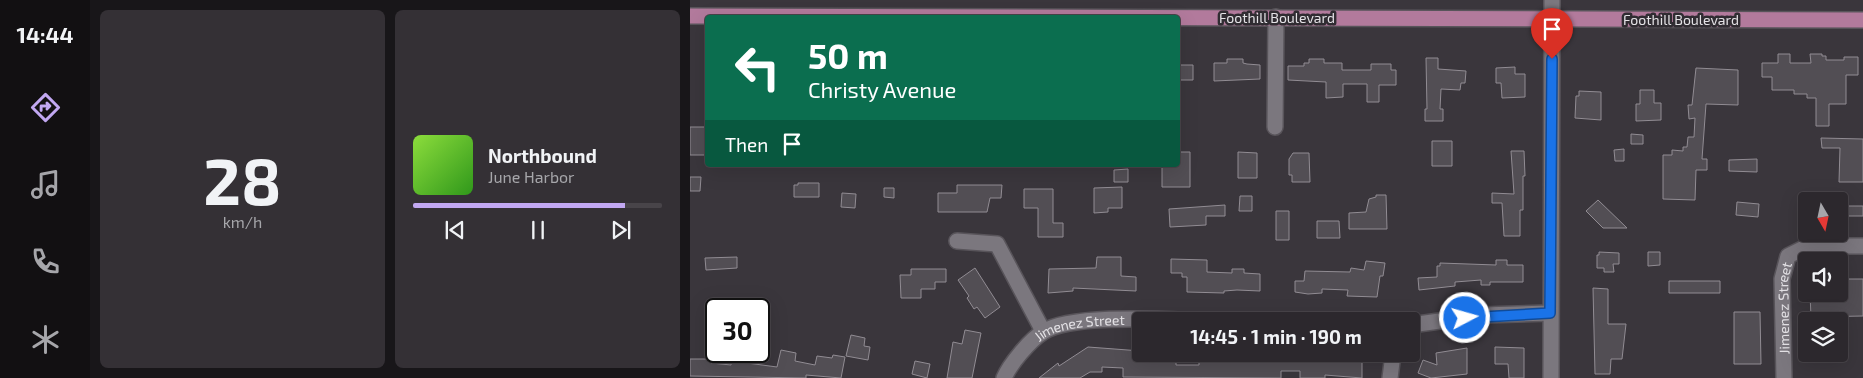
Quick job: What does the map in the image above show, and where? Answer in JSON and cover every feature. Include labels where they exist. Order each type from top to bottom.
[{"type":"main road","name":"Foothill Boulevard","points":[[690,16],[705,16]]},
{"type":"main road","name":"Foothill Boulevard","points":[[1180,17],[1863,20]]},
{"type":"street","points":[[1552,0],[1550,313],[1552,378]]},
{"type":"street","points":[[1275,127],[1276,17]]},
{"type":"street","points":[[957,241],[997,244],[1044,331]]},
{"type":"street","name":"Jimenez Street","points":[[1784,378],[1782,279],[1788,256],[1808,246],[1863,246]]},
{"type":"street","points":[[1420,324],[1482,315],[1550,313]]},
{"type":"street","name":"Jimenez Street","points":[[1004,378],[1009,367],[1044,331],[1082,320],[1132,320]]},
{"type":"street","points":[[1390,378],[1392,362]]},
{"type":"building","points":[[1778,54],[1790,54],[1790,63],[1811,63],[1810,54],[1822,54],[1822,56],[1826,56],[1826,60],[1844,60],[1844,57],[1858,57],[1858,75],[1846,75],[1846,104],[1829,104],[1829,126],[1816,126],[1816,98],[1807,98],[1807,94],[1794,94],[1794,90],[1772,90],[1772,77],[1762,77],[1762,63],[1778,63]]},
{"type":"building","points":[[1426,58],[1438,58],[1438,69],[1466,71],[1465,83],[1461,83],[1460,90],[1441,89],[1440,109],[1443,109],[1443,121],[1425,121],[1425,109],[1427,109]]},
{"type":"building","points":[[1227,59],[1243,59],[1243,63],[1260,65],[1260,79],[1214,81],[1214,63],[1227,63]]},
{"type":"building","points":[[1309,59],[1324,59],[1324,63],[1342,63],[1342,70],[1371,70],[1371,64],[1391,64],[1391,70],[1396,70],[1396,85],[1379,85],[1379,102],[1367,102],[1367,84],[1343,84],[1343,97],[1326,98],[1326,82],[1288,80],[1288,66],[1304,66],[1304,63],[1309,63]]},
{"type":"building","points":[[1180,65],[1193,65],[1193,80],[1180,80]]},
{"type":"building","points":[[1515,67],[1515,74],[1525,74],[1525,97],[1502,98],[1501,83],[1496,83],[1496,68]]},
{"type":"building","points":[[1696,68],[1738,70],[1738,105],[1706,104],[1702,159],[1707,159],[1707,170],[1696,170],[1695,200],[1663,199],[1663,155],[1672,155],[1672,150],[1683,151],[1683,147],[1687,147],[1688,137],[1694,137],[1695,118],[1689,119],[1688,105],[1692,105]]},
{"type":"building","points":[[1640,90],[1654,90],[1654,103],[1661,103],[1661,120],[1636,121],[1636,104],[1640,104]]},
{"type":"building","points":[[1579,91],[1601,92],[1601,120],[1575,118],[1576,96],[1579,96]]},
{"type":"building","points":[[690,127],[705,127],[705,155],[690,155]]},
{"type":"building","points":[[1631,134],[1643,135],[1643,144],[1631,144]]},
{"type":"building","points":[[1821,138],[1863,139],[1863,182],[1839,182],[1840,148],[1822,148]]},
{"type":"building","points":[[1432,141],[1452,141],[1452,166],[1432,166]]},
{"type":"building","points":[[1624,149],[1624,161],[1615,161],[1614,150]]},
{"type":"building","points":[[1511,151],[1524,151],[1525,176],[1523,176],[1523,210],[1520,210],[1520,236],[1504,236],[1502,203],[1492,203],[1492,193],[1514,194]]},
{"type":"building","points":[[1180,152],[1190,152],[1190,187],[1162,187],[1162,167],[1180,167]]},
{"type":"building","points":[[1238,152],[1257,153],[1257,178],[1238,178]]},
{"type":"building","points":[[1293,153],[1309,153],[1310,182],[1292,182],[1292,175],[1289,175],[1289,159]]},
{"type":"building","points":[[1757,159],[1757,172],[1729,171],[1729,160]]},
{"type":"building","points":[[1128,169],[1128,182],[1114,182],[1114,170]]},
{"type":"building","points":[[690,177],[701,177],[700,191],[690,191]]},
{"type":"building","points":[[798,183],[819,183],[819,197],[794,197],[794,185],[798,185]]},
{"type":"building","points":[[957,185],[1002,185],[1001,198],[990,198],[987,212],[938,212],[938,193],[957,193]]},
{"type":"building","points":[[1122,187],[1122,208],[1108,208],[1108,212],[1094,213],[1094,188]]},
{"type":"building","points":[[884,188],[894,188],[894,198],[884,197]]},
{"type":"building","points":[[1024,189],[1053,189],[1053,223],[1063,223],[1063,237],[1038,237],[1038,208],[1024,208]]},
{"type":"building","points":[[842,193],[856,194],[855,208],[841,207]]},
{"type":"building","points":[[1376,195],[1386,195],[1387,229],[1349,229],[1349,213],[1366,212],[1369,199],[1376,197]]},
{"type":"building","points":[[1240,196],[1252,196],[1252,211],[1239,211]]},
{"type":"building","points":[[1598,200],[1627,228],[1603,228],[1586,211]]},
{"type":"building","points":[[1737,202],[1759,204],[1758,217],[1736,215]]},
{"type":"building","points":[[1225,205],[1225,216],[1206,216],[1206,225],[1170,227],[1169,209]]},
{"type":"building","points":[[1848,206],[1863,206],[1863,216],[1848,216]]},
{"type":"building","points":[[1276,211],[1289,211],[1289,240],[1276,240]]},
{"type":"building","points":[[1317,221],[1339,221],[1340,238],[1317,238]]},
{"type":"building","points":[[1599,252],[1619,253],[1619,264],[1613,264],[1614,272],[1604,272],[1604,268],[1597,268],[1597,255],[1599,255]]},
{"type":"building","points":[[1648,252],[1660,252],[1660,265],[1648,266]]},
{"type":"building","points":[[737,257],[737,268],[706,270],[705,258]]},
{"type":"building","points":[[1097,257],[1121,257],[1121,276],[1136,277],[1136,291],[1073,288],[1073,291],[1048,293],[1049,269],[1096,268]]},
{"type":"building","points":[[1171,259],[1207,260],[1207,272],[1232,273],[1232,269],[1244,269],[1244,273],[1260,274],[1260,291],[1237,290],[1224,291],[1224,293],[1187,292],[1187,277],[1182,277],[1182,273],[1171,273]]},
{"type":"building","points":[[1496,260],[1507,260],[1507,265],[1523,265],[1523,282],[1490,282],[1490,285],[1481,285],[1481,280],[1455,282],[1455,286],[1419,290],[1418,278],[1437,277],[1437,266],[1440,266],[1440,263],[1496,265]]},
{"type":"building","points":[[1366,261],[1385,263],[1383,276],[1380,276],[1377,297],[1347,296],[1348,290],[1322,289],[1322,293],[1308,294],[1295,292],[1295,281],[1304,281],[1305,271],[1350,272],[1351,268],[1364,270]]},
{"type":"building","points":[[975,268],[1000,307],[985,318],[977,307],[974,309],[967,298],[969,296],[958,280]]},
{"type":"building","points":[[911,269],[946,269],[946,282],[935,282],[935,289],[921,289],[921,298],[901,298],[900,275],[911,275]]},
{"type":"building","points":[[1848,279],[1863,279],[1863,316],[1848,316],[1848,312],[1811,312],[1810,302],[1848,302]]},
{"type":"building","points":[[1669,281],[1720,281],[1720,293],[1669,293]]},
{"type":"building","points":[[1593,288],[1608,289],[1608,324],[1626,324],[1622,359],[1611,359],[1610,374],[1595,374]]},
{"type":"building","points":[[1734,312],[1760,312],[1761,364],[1734,364]]},
{"type":"building","points":[[965,330],[981,333],[972,378],[947,378],[953,342],[962,344]]},
{"type":"building","points":[[851,335],[865,338],[864,346],[870,347],[868,360],[846,356]]},
{"type":"building","points":[[1088,347],[1132,350],[1132,362],[1176,362],[1176,365],[1199,365],[1199,362],[1362,362],[1362,378],[1325,375],[1325,378],[1300,378],[1300,371],[1281,371],[1281,378],[1123,377],[1123,368],[1102,367],[1102,372],[1090,372],[1080,378],[1039,378],[1058,363],[1059,366]]},
{"type":"building","points":[[1495,347],[1524,348],[1524,378],[1509,378],[1508,364],[1495,364]]},
{"type":"building","points":[[1467,348],[1467,374],[1431,378],[1418,373],[1423,360],[1437,365],[1436,353]]},
{"type":"building","points":[[781,350],[796,353],[795,361],[815,365],[817,356],[832,358],[833,355],[845,357],[841,378],[806,375],[806,378],[690,376],[690,359],[705,359],[705,363],[731,365],[731,363],[747,363],[777,367]]},
{"type":"building","points":[[915,361],[930,364],[927,378],[912,374]]},
{"type":"route","points":[[1465,318],[1482,315],[1550,313],[1552,59]]}]
